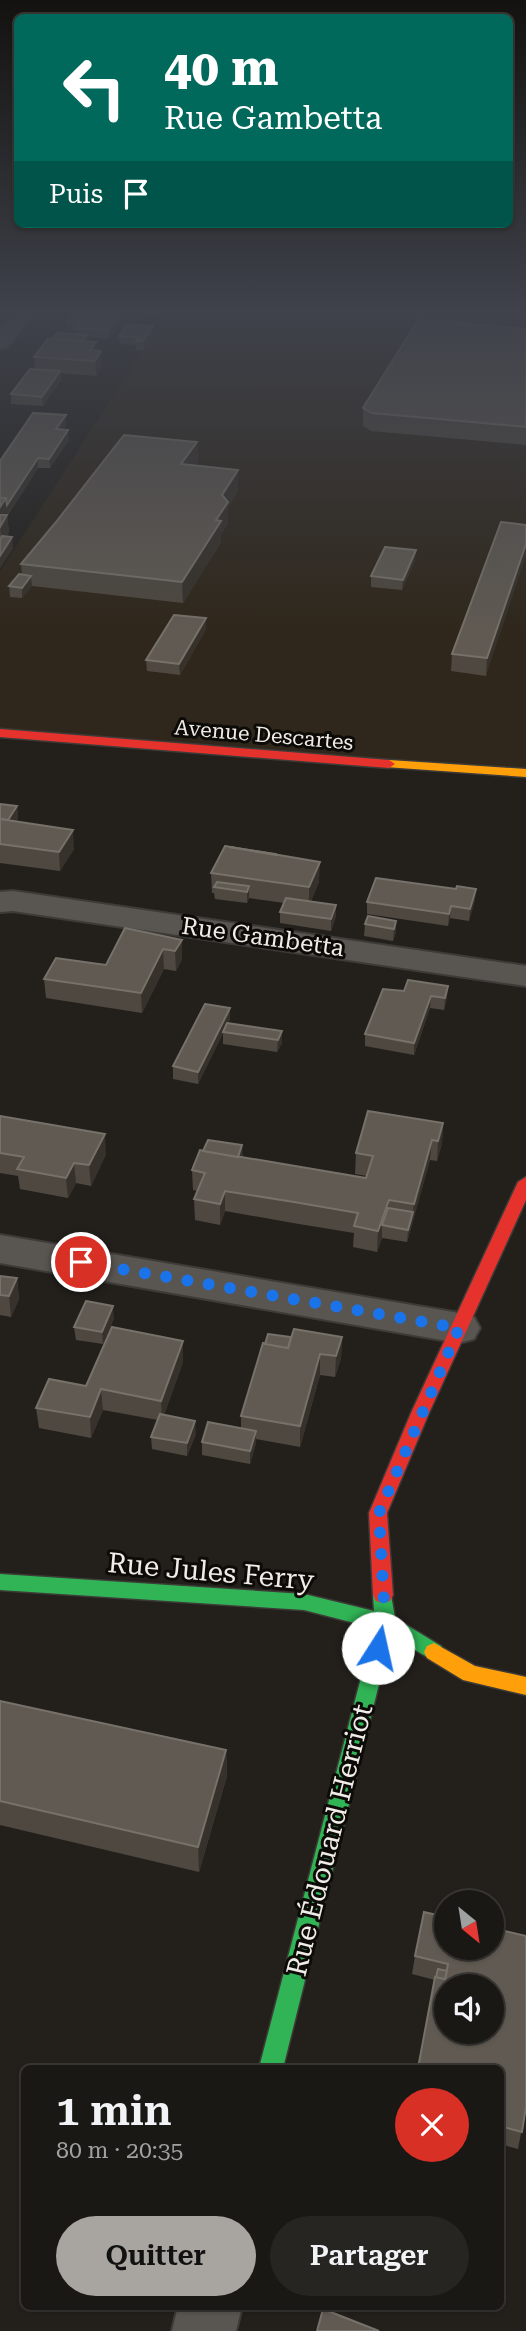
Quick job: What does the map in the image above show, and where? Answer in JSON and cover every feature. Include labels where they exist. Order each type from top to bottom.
[{"type":"street","name":"Avenue Descartes","points":[[0,733],[256,756],[526,773]]},
{"type":"street","name":"Rue Gambetta","points":[[0,902],[13,901],[526,976]]},
{"type":"street","name":"Rue Édouard Herriot","points":[[272,2065],[385,1622],[379,1513],[526,1182]]},
{"type":"street","points":[[0,1248],[459,1328]]},
{"type":"street","name":"Rue Jules Ferry","points":[[0,1582],[304,1602],[385,1622],[470,1674],[526,1686]]},
{"type":"street","points":[[204,2331],[209,2310]]},
{"type":"shaded area","points":[[99,419],[526,419],[526,773],[0,733],[0,571]]},
{"type":"building","points":[[29,419],[63,419],[56,429],[68,430],[49,459],[38,458],[7,505],[6,498],[0,498],[0,461]]},
{"type":"building","points":[[436,419],[526,419],[526,427]]},
{"type":"building","points":[[124,435],[197,442],[181,464],[238,470],[222,495],[228,502],[216,520],[221,521],[182,582],[21,564],[56,522]]},
{"type":"building","points":[[0,515],[7,515],[0,527]]},
{"type":"building","points":[[501,522],[526,525],[526,544],[487,658],[452,654]]},
{"type":"building","points":[[2,536],[12,537],[0,556],[0,540]]},
{"type":"building","points":[[385,547],[416,550],[403,580],[371,576]]},
{"type":"building","points":[[19,574],[31,576],[22,588],[9,586]]},
{"type":"building","points":[[174,615],[206,618],[179,664],[146,660]]},
{"type":"building","points":[[0,804],[17,806],[8,820],[0,819]]},
{"type":"building","points":[[0,819],[73,830],[59,852],[0,844]]},
{"type":"building","points":[[225,846],[320,862],[309,887],[211,873]]},
{"type":"building","points":[[376,878],[456,889],[457,886],[476,889],[470,909],[451,906],[449,914],[367,902]]},
{"type":"building","points":[[217,882],[249,886],[247,892],[214,887]]},
{"type":"building","points":[[286,898],[336,905],[331,919],[280,912]]},
{"type":"building","points":[[368,916],[396,921],[394,929],[365,924]]},
{"type":"building","points":[[125,928],[182,940],[175,951],[163,949],[141,993],[44,979],[56,958],[106,965]]},
{"type":"building","points":[[408,980],[448,986],[445,998],[431,996],[414,1043],[365,1034],[383,989],[404,991]]},
{"type":"building","points":[[205,1004],[230,1008],[198,1072],[173,1066]]},
{"type":"building","points":[[227,1023],[282,1031],[278,1040],[223,1032]]},
{"type":"building","points":[[368,1111],[443,1123],[438,1141],[432,1140],[414,1204],[389,1200],[378,1231],[354,1226],[358,1213],[225,1191],[220,1204],[194,1199],[205,1173],[192,1170],[200,1150],[366,1178],[373,1156],[356,1153]]},
{"type":"building","points":[[0,1116],[105,1134],[89,1165],[74,1163],[66,1178],[17,1169],[24,1157],[0,1153]]},
{"type":"building","points":[[208,1140],[242,1145],[238,1157],[203,1151]]},
{"type":"building","points":[[388,1208],[413,1212],[408,1230],[382,1225]]},
{"type":"building","points":[[0,1276],[17,1278],[9,1296],[0,1295]]},
{"type":"building","points":[[86,1301],[113,1306],[102,1332],[74,1327]]},
{"type":"building","points":[[112,1327],[183,1341],[161,1401],[101,1389],[90,1417],[36,1408],[49,1379],[86,1386]]},
{"type":"building","points":[[294,1329],[342,1337],[336,1356],[320,1354],[300,1426],[241,1416],[263,1343],[288,1348]]},
{"type":"building","points":[[268,1334],[291,1337],[288,1348],[265,1344]]},
{"type":"building","points":[[160,1414],[195,1421],[187,1443],[151,1437]]},
{"type":"building","points":[[208,1422],[256,1431],[250,1451],[202,1442]]},
{"type":"building","points":[[0,1701],[226,1750],[198,1847],[0,1801]]},
{"type":"building","points":[[424,1912],[434,1914],[434,1960],[504,1960],[504,1931],[526,1936],[526,2107],[522,2132],[504,2127],[504,2065],[419,2065],[434,1982],[434,2044],[504,2044],[504,1974],[446,1974],[448,1964],[415,1956]]},
{"type":"building","points":[[438,1969],[447,1971],[446,1974],[437,1974]]},
{"type":"building","points":[[323,2310],[326,2310],[379,2331],[317,2331]]},
{"type":"traffic: fast","points":[[0,1582],[304,1602],[385,1622],[434,1652]]},
{"type":"traffic: fast","points":[[272,2065],[385,1622],[383,1595]]},
{"type":"traffic: slow","points":[[389,764],[526,773]]},
{"type":"traffic: slow","points":[[434,1652],[470,1674],[526,1686]]},
{"type":"traffic: jam","points":[[0,733],[389,764]]},
{"type":"traffic: jam","points":[[383,1595],[378,1513],[420,1413],[526,1182]]},
{"type":"route","points":[[81,1262],[459,1328],[379,1513],[385,1622],[378,1648]]}]
